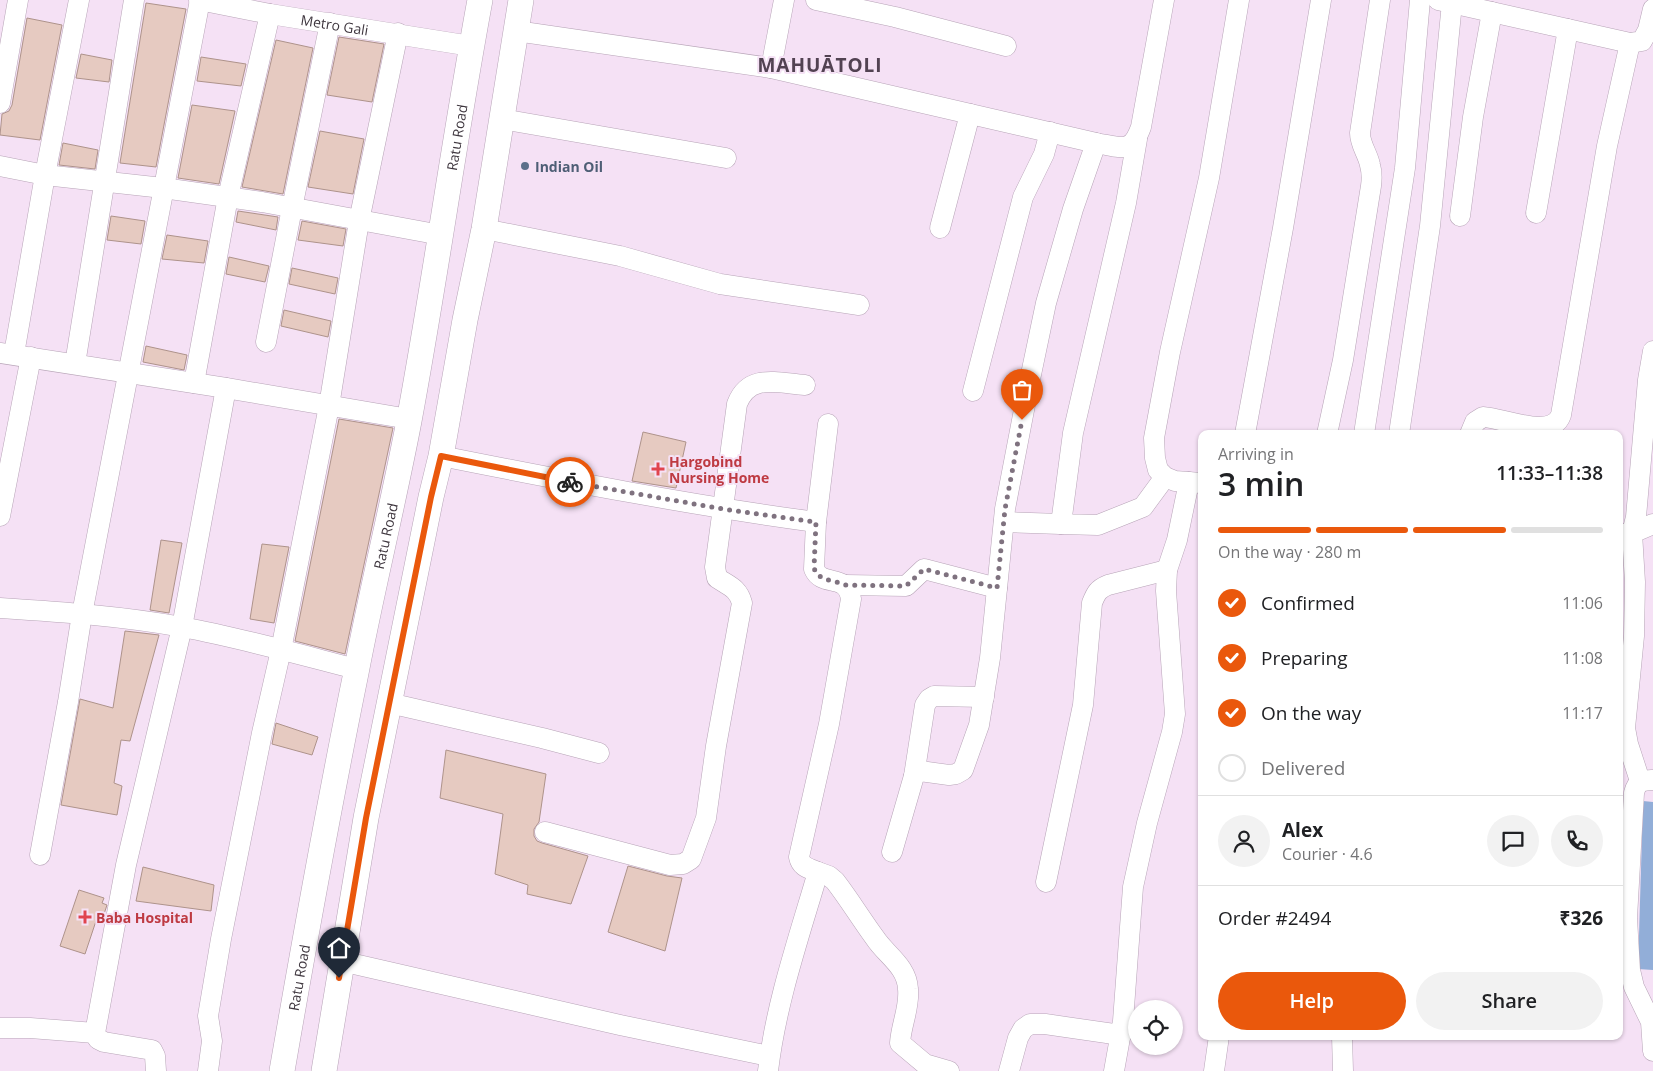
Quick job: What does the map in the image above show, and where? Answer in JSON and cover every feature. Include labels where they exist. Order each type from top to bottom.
[{"type":"main road","name":"Ratu Road","points":[[282,1071],[309,914],[356,669],[392,508],[409,419],[442,235],[471,46],[480,0]]},
{"type":"main road","points":[[296,1071],[343,798],[424,389],[492,0]]},
{"type":"main road","points":[[311,1071],[320,1010],[358,801],[439,392],[507,0]]},
{"type":"main road","points":[[324,1071],[366,818],[441,456],[465,320],[484,229],[521,0]]},
{"type":"street","points":[[0,103],[18,0]]},
{"type":"street","points":[[0,516],[15,355],[45,175],[79,0]]},
{"type":"street","points":[[74,364],[134,0]]},
{"type":"street","points":[[40,855],[82,614],[199,0]]},
{"type":"street","name":"Metro Gali","points":[[199,0],[270,14],[471,46]]},
{"type":"street","points":[[771,68],[784,0]]},
{"type":"street","points":[[816,0],[895,17],[1006,46]]},
{"type":"street","points":[[1061,524],[1073,433],[1126,203],[1164,0]]},
{"type":"street","points":[[1114,1071],[1121,1034],[1133,887],[1175,714],[1166,591],[1167,570],[1195,483],[1175,481],[1165,477],[1158,470],[1154,438],[1170,352],[1208,178],[1239,0]]},
{"type":"street","points":[[1246,430],[1283,228],[1321,0]]},
{"type":"street","points":[[1328,430],[1343,360],[1371,186],[1372,174],[1370,164],[1360,139],[1360,134],[1380,0]]},
{"type":"street","points":[[1365,430],[1405,168],[1420,0]]},
{"type":"street","points":[[1400,430],[1430,226],[1457,2],[1492,12],[1642,45]]},
{"type":"street","points":[[1472,430],[1475,422],[1483,417],[1537,428],[1549,427],[1559,422],[1607,146],[1648,30],[1653,9]]},
{"type":"street","points":[[1460,216],[1472,117],[1492,12]]},
{"type":"street","points":[[194,382],[228,197],[270,14]]},
{"type":"street","points":[[266,342],[330,23]]},
{"type":"street","points":[[1536,213],[1568,29]]},
{"type":"street","points":[[516,32],[771,68],[1096,143],[1124,147],[1132,145],[1137,139]]},
{"type":"street","points":[[208,1071],[212,1041],[208,1016],[215,977],[262,733],[281,650],[329,406],[359,221],[398,33]]},
{"type":"street","points":[[940,228],[970,114]]},
{"type":"street","points":[[501,120],[726,158]]},
{"type":"street","points":[[973,391],[1023,197],[1044,154],[1050,132]]},
{"type":"street","points":[[914,776],[920,770],[948,775],[956,774],[963,770],[979,726],[990,658],[1004,522],[1027,394],[1046,303],[1096,143]]},
{"type":"street","points":[[0,166],[45,175],[228,197],[442,235]]},
{"type":"street","points":[[484,229],[620,256],[720,284],[859,305]]},
{"type":"street","points":[[1653,351],[1636,517],[1626,534],[1635,582],[1634,636],[1625,728],[1628,744],[1647,780],[1636,785],[1634,793],[1627,918],[1630,970],[1634,987],[1648,1004],[1653,1051]]},
{"type":"street","points":[[15,355],[194,382],[409,419]]},
{"type":"street","points":[[545,832],[670,865],[683,864],[691,859],[706,818],[716,746],[742,603],[740,594],[717,578],[714,567],[734,419],[740,394],[747,387],[756,383],[805,385]]},
{"type":"street","points":[[156,1071],[155,1056],[152,1050],[104,1042],[98,1039],[95,1033],[126,865],[182,627],[226,388]]},
{"type":"street","points":[[828,424],[816,522],[814,568],[816,575],[820,578],[845,585],[906,586],[924,569],[997,588]]},
{"type":"street","points":[[441,456],[602,488],[723,509],[816,522]]},
{"type":"street","points":[[1004,522],[1098,525],[1143,507],[1165,477]]},
{"type":"street","points":[[1626,534],[1653,524]]},
{"type":"street","points":[[1046,882],[1082,705],[1092,603],[1099,588],[1108,584],[1167,570]]},
{"type":"street","points":[[845,585],[850,591],[851,599],[829,724],[799,856],[800,863],[804,867],[829,876],[835,881],[861,916],[875,940],[897,963],[905,976],[908,987],[908,1001],[900,1043],[925,1064],[949,1071]]},
{"type":"street","points":[[0,608],[82,614],[182,627],[356,669]]},
{"type":"street","points":[[892,852],[914,776],[925,705],[934,696],[984,697]]},
{"type":"street","points":[[389,703],[599,753]]},
{"type":"street","points":[[341,961],[611,1023],[768,1064],[783,992],[818,872]]},
{"type":"street","points":[[1009,1071],[1018,1038],[1023,1029],[1030,1024],[1045,1024],[1121,1034]]},
{"type":"street","points":[[0,1028],[30,1028],[95,1033]]},
{"type":"street","points":[[1214,1071],[1218,1040]]},
{"type":"street","points":[[1342,1040],[1343,1071]]},
{"type":"water","points":[[1643,801],[1653,802],[1653,970],[1638,969]]},
{"type":"building","points":[[146,3],[186,9],[156,167],[120,163]]},
{"type":"building","points":[[27,18],[62,25],[40,140],[0,135],[2,114],[9,111],[12,105]]},
{"type":"building","points":[[339,37],[384,44],[372,102],[327,95]]},
{"type":"building","points":[[276,40],[313,48],[283,194],[242,187]]},
{"type":"building","points":[[81,54],[112,60],[109,82],[76,78]]},
{"type":"building","points":[[201,57],[246,64],[241,86],[197,81]]},
{"type":"building","points":[[192,105],[235,111],[219,184],[178,178]]},
{"type":"building","points":[[320,131],[364,139],[353,194],[308,187]]},
{"type":"building","points":[[63,143],[98,150],[95,169],[59,165]]},
{"type":"building","points":[[238,211],[278,217],[276,230],[236,222]]},
{"type":"building","points":[[111,216],[145,221],[141,244],[107,240]]},
{"type":"building","points":[[302,221],[346,229],[343,246],[298,240]]},
{"type":"building","points":[[167,235],[208,241],[204,263],[162,259]]},
{"type":"building","points":[[229,257],[269,266],[265,282],[226,274]]},
{"type":"building","points":[[292,268],[338,278],[335,294],[289,284]]},
{"type":"building","points":[[284,310],[331,321],[328,337],[281,326]]},
{"type":"building","points":[[146,346],[187,355],[184,370],[143,362]]},
{"type":"building","points":[[339,419],[393,428],[345,654],[295,641]]},
{"type":"building","points":[[643,432],[686,442],[676,488],[632,481]]},
{"type":"building","points":[[161,540],[182,543],[169,613],[150,610]]},
{"type":"building","points":[[262,544],[289,547],[274,623],[250,619]]},
{"type":"building","points":[[125,631],[159,635],[130,741],[121,740],[114,783],[122,786],[117,815],[61,805],[80,699],[113,708]]},
{"type":"building","points":[[276,723],[318,737],[312,755],[272,744]]},
{"type":"building","points":[[446,750],[546,774],[539,822],[534,829],[534,836],[537,841],[542,843],[588,856],[571,904],[527,894],[528,885],[495,874],[503,814],[440,798]]},
{"type":"building","points":[[628,866],[682,878],[665,951],[608,932]]},
{"type":"building","points":[[143,867],[214,885],[211,911],[136,901]]},
{"type":"building","points":[[79,890],[104,898],[102,903],[107,905],[103,917],[98,915],[85,954],[60,946]]},
{"type":"way so far","points":[[570,482],[723,509],[816,522],[814,568],[816,575],[820,578],[845,585],[906,586],[924,569],[997,588],[1005,509],[1022,420]]},
{"type":"place","name":"Indian Oil","points":[[525,166]]},
{"type":"place","name":"Hargobind Nursing Home","points":[[658,469]]},
{"type":"place","name":"Baba Hospital","points":[[85,917]]},
{"type":"district","name":"MAHUĀTOLI","points":[[820,65]]},
{"type":"route","points":[[339,978],[366,818],[441,456],[570,482]]}]
